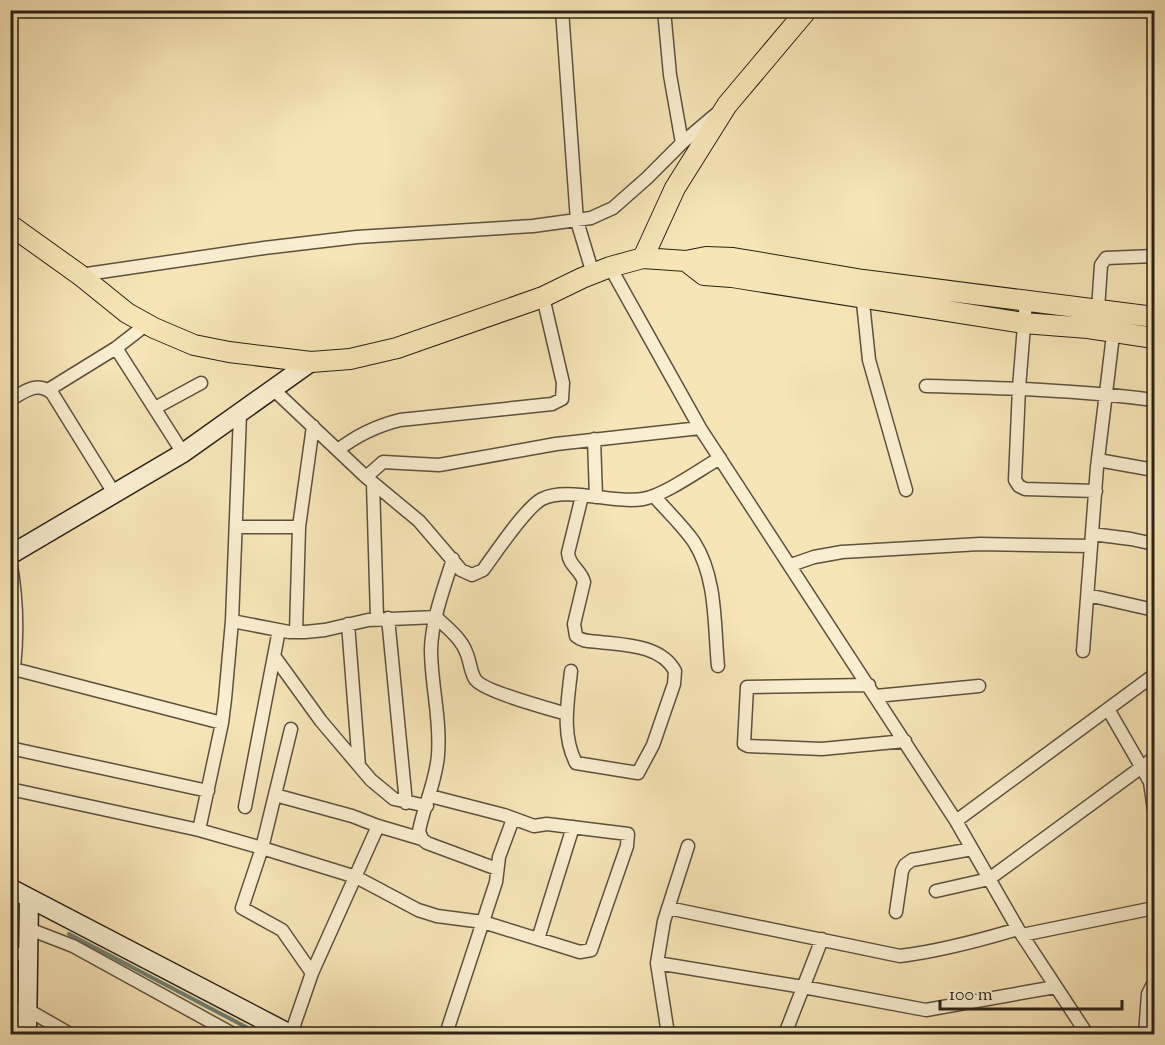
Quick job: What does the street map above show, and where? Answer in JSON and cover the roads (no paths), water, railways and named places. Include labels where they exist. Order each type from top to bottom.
[{"type":"main road","points":[[643,258],[675,188],[727,105],[807,10]]},
{"type":"main road","points":[[10,225],[80,275],[127,313],[147,324],[194,345],[229,352],[311,362],[350,359],[397,348],[543,297],[602,270],[643,258],[686,261],[706,257],[733,258],[958,311],[1023,323],[1155,338]]},
{"type":"main road","points":[[862,289],[1026,301],[1155,317]]},
{"type":"main road","points":[[10,555],[183,453],[311,362]]},
{"type":"main road","points":[[10,888],[262,1028],[290,1035]]},
{"type":"main road","points":[[27,1035],[19,1010],[19,954],[28,929],[29,898]]},
{"type":"street","points":[[562,10],[577,221],[602,270],[700,428],[957,820],[1020,932],[1087,1035]]},
{"type":"street","points":[[664,10],[670,75],[682,142]]},
{"type":"street","points":[[80,275],[357,237],[533,226],[591,218],[613,208],[647,178],[682,142],[727,105]]},
{"type":"street","points":[[1098,309],[1101,265],[1106,258],[1155,256]]},
{"type":"street","points":[[862,289],[869,360],[906,490]]},
{"type":"street","points":[[338,450],[355,436],[382,424],[400,420],[552,404],[562,399],[563,383],[543,297]]},
{"type":"street","points":[[1026,301],[1018,388],[1015,480],[1019,486],[1026,489],[1096,491]]},
{"type":"street","points":[[1083,651],[1098,460],[1113,332],[1119,311]]},
{"type":"street","points":[[48,390],[116,348],[147,324]]},
{"type":"street","points":[[116,348],[183,453]]},
{"type":"street","points":[[155,408],[201,382]]},
{"type":"street","points":[[926,386],[1018,388],[1155,400]]},
{"type":"street","points":[[10,400],[36,387],[52,393],[114,493]]},
{"type":"street","points":[[274,390],[369,480],[419,520],[466,574],[477,574],[483,570],[531,507],[552,495],[633,500],[654,496],[720,458]]},
{"type":"street","points":[[199,830],[222,723],[232,621],[240,414]]},
{"type":"street","points":[[296,632],[299,527],[313,426]]},
{"type":"street","points":[[406,803],[382,618],[369,480],[383,462],[439,465],[556,444],[700,428]]},
{"type":"street","points":[[594,439],[596,497]]},
{"type":"street","points":[[1098,460],[1155,470]]},
{"type":"street","points":[[572,671],[567,714],[568,740],[576,763],[638,773],[653,745],[674,684],[675,671],[665,658],[637,646],[586,641],[576,636],[574,624],[584,582],[569,560],[568,553],[582,496]]},
{"type":"street","points":[[654,496],[693,541],[707,573],[712,593],[718,666]]},
{"type":"street","points":[[236,526],[299,527]]},
{"type":"street","points":[[791,565],[814,557],[842,552],[980,544],[1131,539],[1155,544]]},
{"type":"street","points":[[422,839],[419,831],[435,778],[439,746],[439,724],[431,662],[432,637],[453,559]]},
{"type":"street","points":[[10,560],[15,584],[17,621],[12,668],[222,723]]},
{"type":"street","points":[[1088,595],[1155,610]]},
{"type":"street","points":[[232,621],[296,632],[325,630],[382,618],[436,616],[466,650],[475,680],[480,685],[567,714]]},
{"type":"street","points":[[348,624],[359,767]]},
{"type":"street","points":[[244,807],[279,630]]},
{"type":"street","points":[[10,789],[199,830],[356,877],[418,910],[437,916],[483,922],[580,952],[591,950],[627,846],[628,834],[547,824],[534,826],[513,819],[428,801],[406,803],[385,793],[359,767],[321,721],[274,656]]},
{"type":"street","points":[[957,820],[1155,675]]},
{"type":"street","points":[[905,741],[822,749],[748,746],[744,744],[747,687],[872,691],[979,686]]},
{"type":"street","points":[[1108,710],[1150,782],[1155,810]]},
{"type":"street","points":[[291,729],[262,848],[242,908],[282,930],[312,973]]},
{"type":"street","points":[[10,748],[208,791]]},
{"type":"street","points":[[936,891],[990,879],[1155,758]]},
{"type":"street","points":[[275,795],[352,816],[422,839],[497,869]]},
{"type":"street","points":[[446,1035],[496,882],[499,857],[513,819]]},
{"type":"street","points":[[290,1035],[312,973],[378,826]]},
{"type":"street","points":[[538,939],[573,827]]},
{"type":"street","points":[[669,1034],[657,963],[668,908],[688,846]]},
{"type":"street","points":[[897,912],[902,871],[905,865],[912,860],[972,849]]},
{"type":"street","points":[[668,908],[900,956],[963,946],[1020,932],[1155,908]]},
{"type":"street","points":[[53,939],[57,913]]},
{"type":"street","points":[[28,929],[73,946],[233,1035]]},
{"type":"street","points":[[785,1035],[822,939]]},
{"type":"street","points":[[657,963],[926,1010],[1055,987]]},
{"type":"street","points":[[1145,1035],[1148,993],[1155,985]]},
{"type":"street","points":[[19,1010],[70,1035]]},
{"type":"waterway","points":[[10,899],[17,902]]},
{"type":"waterway","points":[[69,934],[246,1027]]}]
